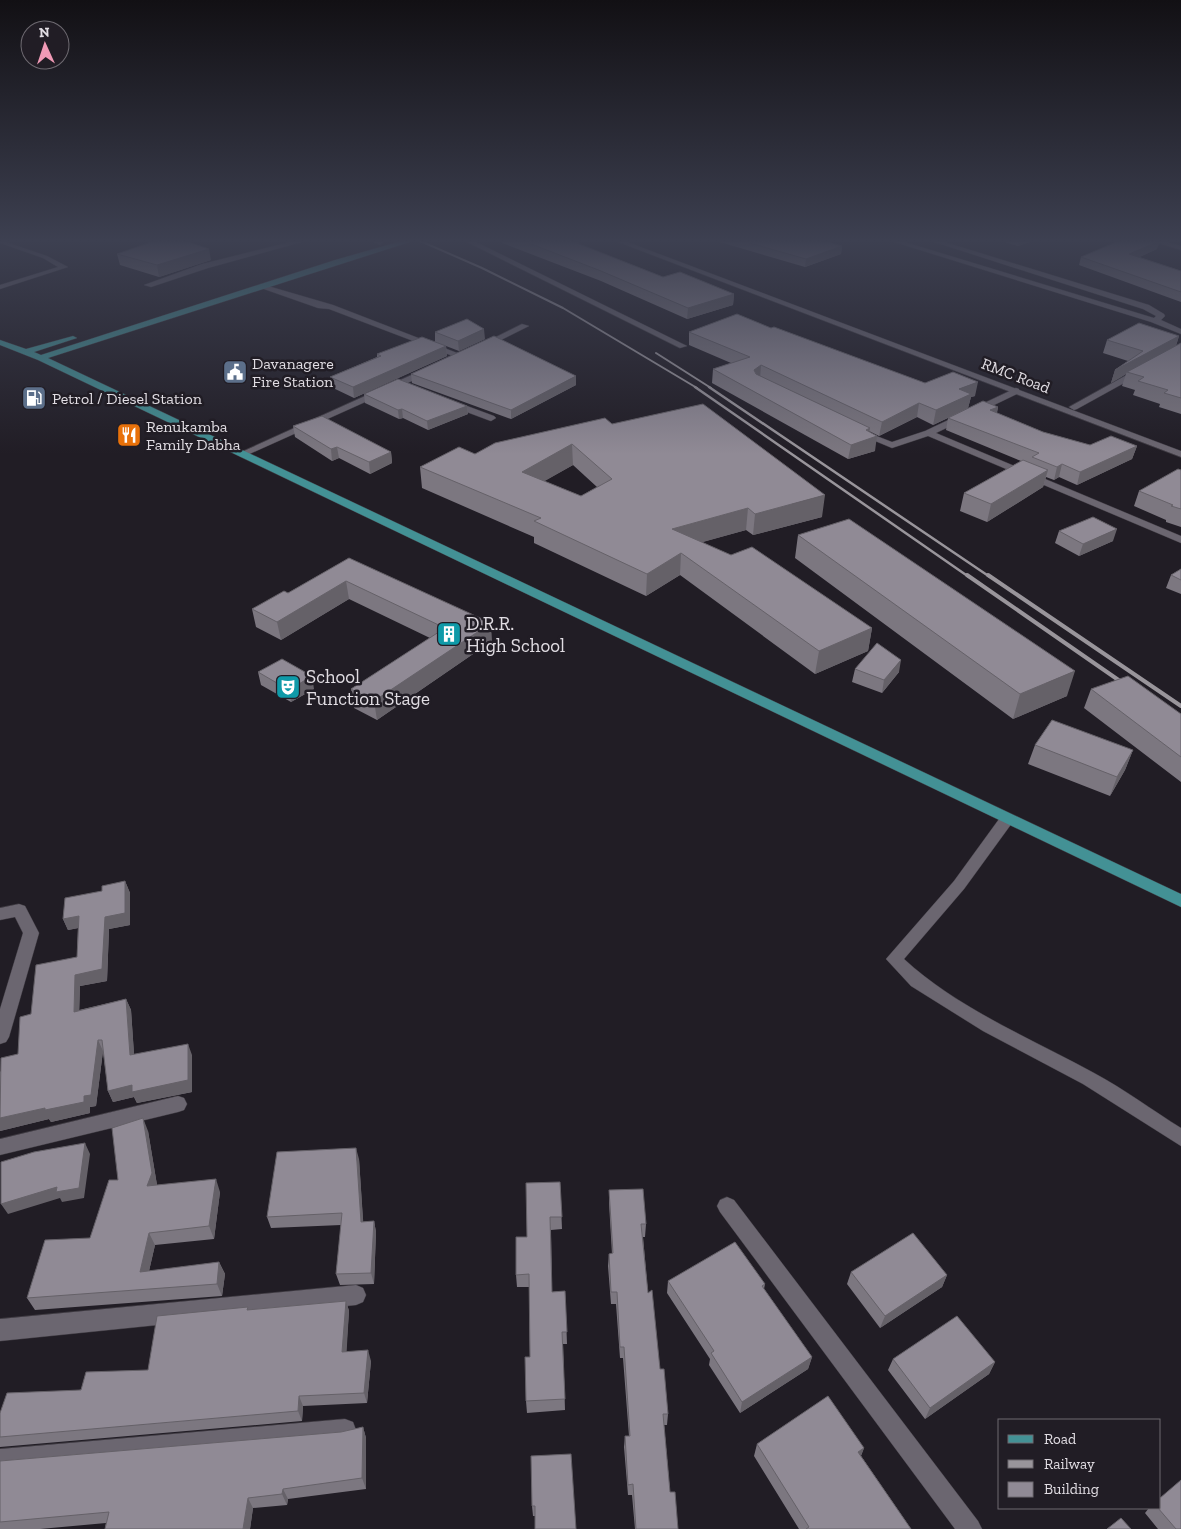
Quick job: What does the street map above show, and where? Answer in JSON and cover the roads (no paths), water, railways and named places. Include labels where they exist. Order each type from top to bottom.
[{"type":"main road","points":[[41,358],[185,311]]},
{"type":"main road","points":[[26,352],[82,335]]},
{"type":"main road","points":[[0,342],[41,358],[1181,901]]},
{"type":"street","points":[[343,311],[469,352]]},
{"type":"street","points":[[612,311],[683,346]]},
{"type":"street","name":"RMC Road","points":[[805,311],[1181,454]]},
{"type":"street","name":"RMC Road","points":[[818,311],[1181,446]]},
{"type":"street","points":[[1126,311],[1181,331]]},
{"type":"street","points":[[1153,311],[1161,316],[1154,320]]},
{"type":"street","points":[[242,454],[404,385],[439,365],[525,326]]},
{"type":"street","points":[[1074,407],[1148,366]]},
{"type":"street","points":[[855,430],[892,445],[928,433],[1016,391]]},
{"type":"street","points":[[445,400],[491,418]]},
{"type":"street","points":[[928,433],[1181,540]]},
{"type":"street","points":[[1007,818],[958,885],[894,959],[916,981],[924,986],[989,1026],[1089,1079],[1181,1138]]},
{"type":"street","points":[[0,914],[19,910],[31,934],[0,1036]]},
{"type":"street","points":[[0,1147],[178,1104]]},
{"type":"street","points":[[727,1206],[970,1529]]},
{"type":"street","points":[[0,1330],[356,1296]]},
{"type":"street","points":[[0,1460],[18,1460],[345,1430]]},
{"type":"railway","points":[[569,311],[697,388]]},
{"type":"railway","points":[[656,353],[711,388]]},
{"type":"railway","points":[[695,387],[969,577]]},
{"type":"railway","points":[[709,387],[990,577]]},
{"type":"railway","points":[[967,575],[1130,688]]},
{"type":"railway","points":[[988,575],[1181,706]]},
{"type":"place","name":"Davanagere Fire Station","points":[[235,372]]},
{"type":"place","name":"Petrol / Diesel Station","points":[[34,398]]},
{"type":"place","name":"Renukamba Family Dabha","points":[[129,435]]},
{"type":"place","name":"D.R.R. High School","points":[[449,634]]},
{"type":"place","name":"School Function Stage","points":[[288,687]]}]
